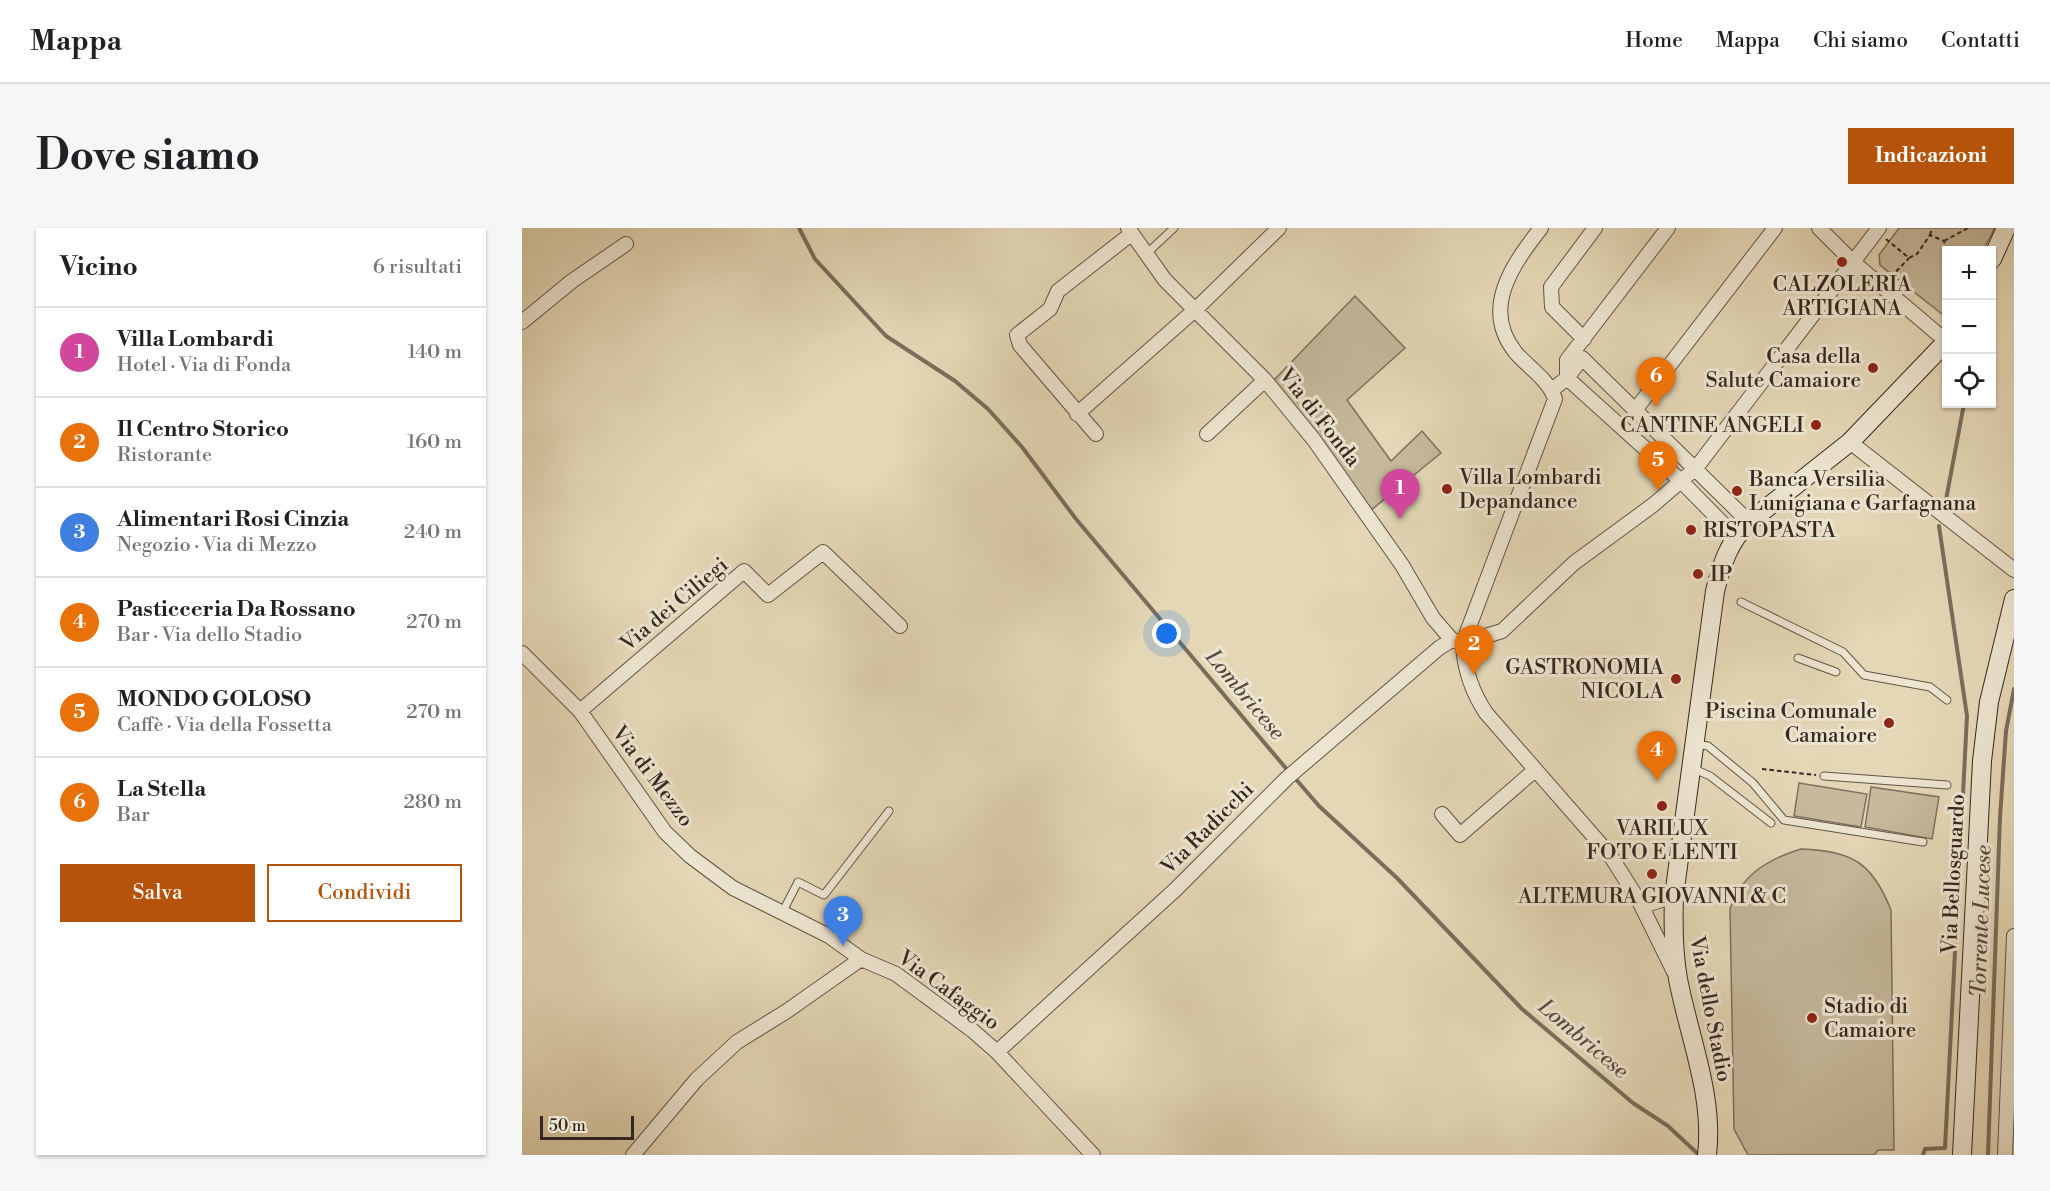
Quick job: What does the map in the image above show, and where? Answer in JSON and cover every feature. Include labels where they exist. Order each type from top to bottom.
[{"type":"street","points":[[1077,414],[1196,309],[1279,228]]},
{"type":"street","points":[[1541,228],[1515,262],[1504,283],[1500,306],[1504,330],[1514,351],[1552,390],[1555,399],[1553,409],[1458,642],[1477,700],[1610,855],[1639,901],[1678,980]]},
{"type":"street","points":[[1584,339],[1552,307],[1551,287],[1595,228]]},
{"type":"street","points":[[1636,410],[1775,228]]},
{"type":"street","points":[[1819,228],[1852,261],[1942,337]]},
{"type":"street","points":[[1458,642],[1502,631],[1574,563],[1696,468],[1879,228]]},
{"type":"street","points":[[1996,250],[2006,228]]},
{"type":"street","points":[[1663,230],[1567,360],[1567,378],[1681,481],[1735,536]]},
{"type":"street","name":"Via di Fonda","points":[[1130,231],[1165,280],[1265,380],[1314,440],[1402,565],[1433,618],[1458,642]]},
{"type":"street","points":[[1096,434],[1020,345],[1017,335],[1050,309],[1058,291],[1130,231]]},
{"type":"street","points":[[522,322],[572,281],[626,244]]},
{"type":"street","name":"Via dello Stadio","points":[[1707,1154],[1709,1130],[1701,1076],[1678,980],[1674,950],[1674,896],[1715,591],[1723,558],[1735,536],[1749,522],[1850,442],[1942,346]]},
{"type":"street","points":[[1552,390],[1567,378],[1582,358],[1618,396],[1636,410],[1749,522]]},
{"type":"street","points":[[1206,434],[1265,380]]},
{"type":"street","points":[[1850,442],[2014,570]]},
{"type":"street","name":"Via dei Ciliegi","points":[[580,711],[744,571],[768,595],[823,552],[900,626]]},
{"type":"street","name":"Via Bellosguardo","points":[[1962,1155],[1982,761],[1989,702],[2014,599]]},
{"type":"street","name":"Via Radicchi","points":[[997,1052],[1175,890],[1287,778],[1439,648],[1458,642]]},
{"type":"street","name":"Via di Mezzo","points":[[522,653],[580,711],[665,832],[690,856],[734,888],[829,936],[861,959]]},
{"type":"street","points":[[1442,814],[1460,835],[1535,770]]},
{"type":"street","points":[[1639,901],[1649,904],[1674,896]]},
{"type":"street","points":[[2005,1155],[2014,936]]},
{"type":"street","points":[[636,1154],[697,1078],[737,1042],[787,1011],[861,959]]},
{"type":"street","name":"Via Cafaggio","points":[[861,959],[876,963],[947,1011],[997,1052],[1094,1155]]},
{"type":"lane","points":[[1145,255],[1174,228]]},
{"type":"lane","points":[[1741,602],[1843,652],[1864,675],[1930,687],[1947,700]]},
{"type":"lane","points":[[1798,658],[1836,672]]},
{"type":"lane","points":[[1695,744],[1708,746],[1753,783],[1784,820],[1923,842]]},
{"type":"lane","points":[[1692,767],[1710,776],[1771,823]]},
{"type":"lane","points":[[1824,776],[1947,785]]},
{"type":"lane","points":[[782,913],[798,882],[824,895],[889,811]]},
{"type":"path","points":[[1893,276],[1909,258],[1917,254],[1932,228]]},
{"type":"path","points":[[1944,241],[1968,228]]},
{"type":"path","points":[[1930,235],[1944,241],[1946,246]]},
{"type":"path","points":[[1889,242],[1909,258]]},
{"type":"path","points":[[1762,769],[1824,776]]},
{"type":"shaded area","points":[[1899,228],[1995,228],[1985,246],[1942,246],[1942,314],[1880,265],[1879,255]]},
{"type":"shaded area","points":[[1355,296],[1405,348],[1347,400],[1391,461],[1422,431],[1441,453],[1370,511],[1324,442],[1274,380]]},
{"type":"shaded area","points":[[1799,783],[1867,794],[1861,827],[1794,816]]},
{"type":"shaded area","points":[[1871,787],[1939,797],[1932,839],[1865,827]]},
{"type":"shaded area","name":"Stadio di Camaiore","points":[[1801,849],[1834,853],[1858,862],[1876,880],[1891,910],[1894,1150],[1878,1150],[1874,1155],[1748,1155],[1734,1129],[1730,909],[1741,887],[1757,870],[1767,863]]},
{"type":"waterway","name":"Lombricese","points":[[799,228],[815,259],[886,336],[955,381],[988,409],[1022,447],[1076,519],[1289,772]]},
{"type":"waterway","points":[[1945,505],[1963,408]]},
{"type":"waterway","points":[[1923,1155],[1925,1149],[1945,1148],[1967,716],[1939,526]]},
{"type":"waterway","name":"Torrente Lucese","points":[[1988,1155],[2000,817],[2006,731],[2014,689]]},
{"type":"waterway","name":"Lombricese","points":[[1294,777],[1319,806],[1397,878],[1522,1009],[1633,1103],[1668,1126],[1699,1155]]},
{"type":"place","name":"CALZOLERIA ARTIGIANA","points":[[1842,262]]},
{"type":"place","name":"Casa della Salute Camaiore","points":[[1873,368]]},
{"type":"place","name":"La Stella","points":[[1656,407]]},
{"type":"place","name":"CANTINE ANGELI","points":[[1816,425]]},
{"type":"place","name":"Villa Lombardi Depandance","points":[[1447,489]]},
{"type":"place","name":"MONDO GOLOSO","points":[[1658,491]]},
{"type":"place","name":"Banca Versilia Lunigiana e Garfagnana","points":[[1737,491]]},
{"type":"place","name":"Villa Lombardi","points":[[1400,519]]},
{"type":"place","name":"RISTOPASTA","points":[[1691,530]]},
{"type":"place","name":"IP","points":[[1698,574]]},
{"type":"place","name":"Il Centro Storico","points":[[1474,675]]},
{"type":"place","name":"GASTRONOMIA NICOLA","points":[[1676,679]]},
{"type":"place","name":"Piscina Comunale Camaiore","points":[[1889,723]]},
{"type":"place","name":"Pasticceria Da Rossano","points":[[1657,781]]},
{"type":"place","name":"VARILUX FOTO E LENTI","points":[[1662,806]]},
{"type":"place","name":"ALTEMURA GIOVANNI & C","points":[[1652,874]]},
{"type":"place","name":"Alimentari Rosi Cinzia","points":[[843,946]]},
{"type":"place","name":"Stadio di Camaiore","points":[[1812,1018]]}]
